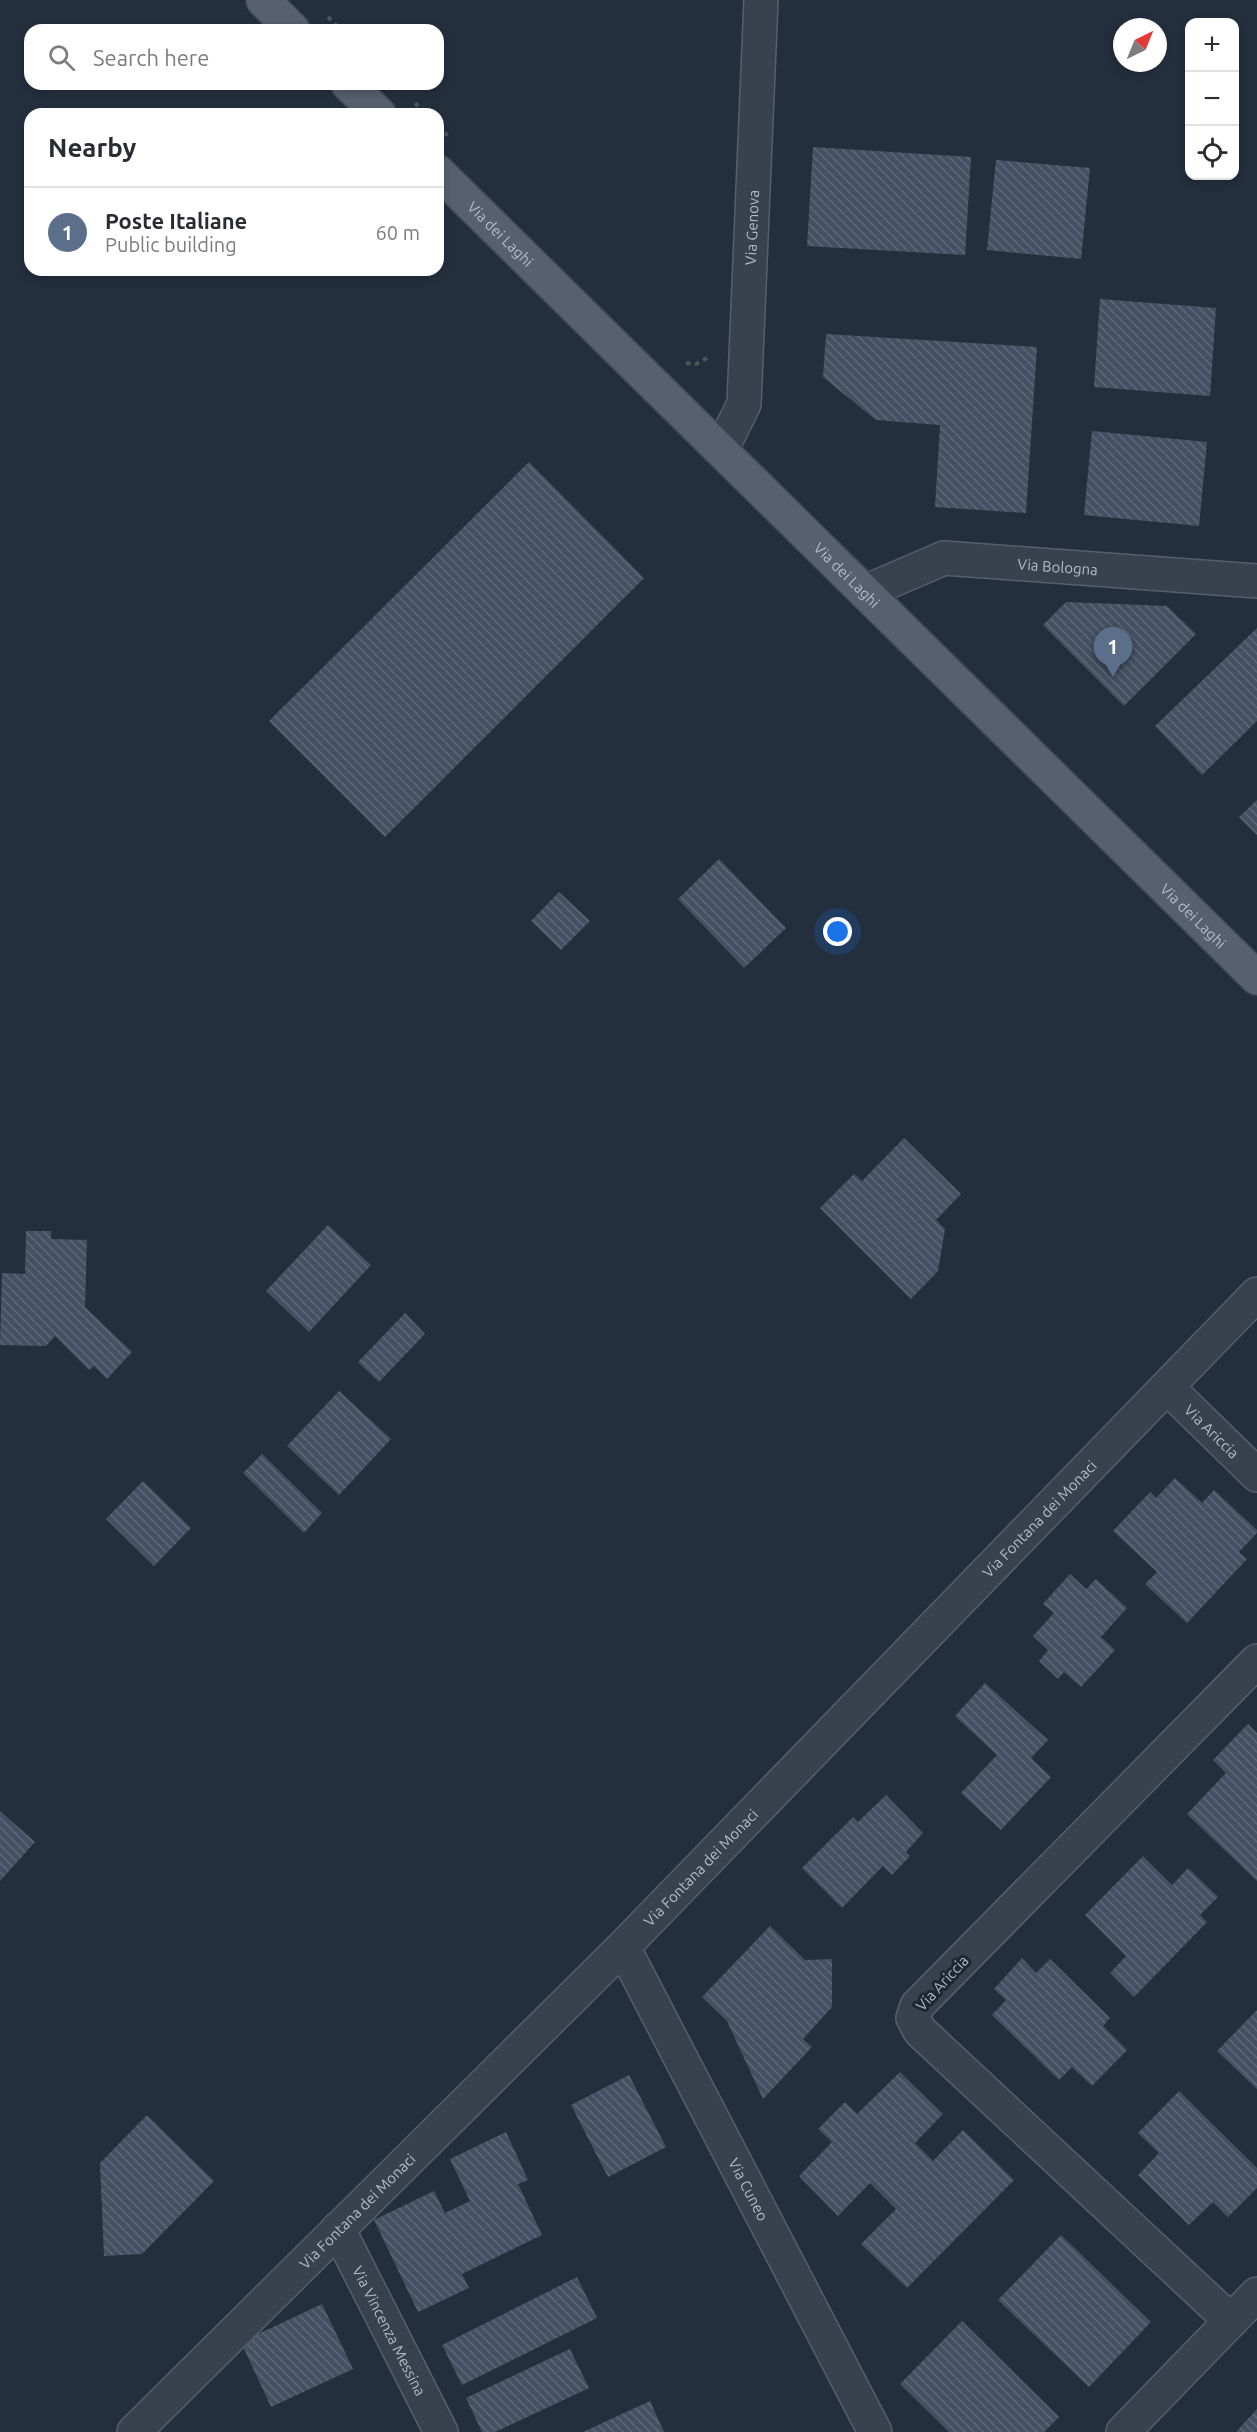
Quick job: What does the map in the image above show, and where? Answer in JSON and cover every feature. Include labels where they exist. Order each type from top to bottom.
[{"type":"main road","points":[[263,0],[287,24]]},
{"type":"main road","points":[[354,90],[373,108]]},
{"type":"main road","name":"Via dei Laghi","points":[[444,178],[1257,978]]},
{"type":"street","name":"Via Genova","points":[[721,450],[744,404],[761,0]]},
{"type":"street","name":"Via Bologna","points":[[865,592],[944,558],[1257,581]]},
{"type":"street","name":"Via Fontana dei Monaci","points":[[134,2432],[624,1947],[1257,1294]]},
{"type":"street","name":"Via Ariccia","points":[[1167,1386],[1257,1474]]},
{"type":"street","name":"Via Ariccia","points":[[1231,2321],[920,2031],[913,2018],[917,2006],[1257,1661]]},
{"type":"street","name":"Via Cuneo","points":[[624,1947],[875,2432]]},
{"type":"street","name":"Via Vincenza Messina","points":[[339,2229],[441,2432]]},
{"type":"street","points":[[1123,2432],[1257,2294]]},
{"type":"path","points":[[679,363],[696,364],[709,357],[713,348]]},
{"type":"building","points":[[813,147],[971,157],[965,255],[807,246]]},
{"type":"building","points":[[996,160],[1090,168],[1081,259],[987,250]]},
{"type":"building","points":[[1100,299],[1216,308],[1210,396],[1094,387]]},
{"type":"building","points":[[826,334],[1037,347],[1026,513],[935,507],[940,425],[876,420],[823,377]]},
{"type":"building","points":[[1092,431],[1207,442],[1199,526],[1084,515]]},
{"type":"building","points":[[529,462],[644,578],[385,837],[269,721]]},
{"type":"building","points":[[1066,602],[1167,606],[1196,634],[1124,706],[1043,625]]},
{"type":"building","points":[[1257,628],[1257,721],[1202,775],[1155,726]]},
{"type":"building","points":[[1257,800],[1257,835],[1239,817]]},
{"type":"building","points":[[719,859],[786,928],[744,968],[678,899]]},
{"type":"building","points":[[559,892],[590,921],[561,950],[531,921]]},
{"type":"building","points":[[904,1138],[961,1194],[936,1220],[945,1229],[938,1271],[911,1299],[820,1208],[854,1174],[862,1181]]},
{"type":"building","points":[[328,1225],[371,1265],[309,1332],[266,1291]]},
{"type":"building","points":[[26,1231],[51,1231],[51,1239],[87,1240],[85,1307],[132,1352],[107,1379],[94,1366],[89,1370],[55,1336],[46,1346],[0,1345],[2,1273],[25,1274]]},
{"type":"building","points":[[405,1313],[425,1334],[379,1382],[358,1362]]},
{"type":"building","points":[[339,1391],[391,1439],[339,1495],[287,1446]]},
{"type":"building","points":[[262,1454],[322,1513],[304,1533],[243,1473]]},
{"type":"building","points":[[1175,1478],[1202,1503],[1214,1490],[1257,1530],[1257,1533],[1239,1552],[1247,1559],[1187,1623],[1145,1584],[1157,1572],[1113,1531],[1150,1492],[1156,1498]]},
{"type":"building","points":[[143,1481],[191,1528],[154,1566],[106,1519]]},
{"type":"building","points":[[1070,1574],[1086,1589],[1096,1579],[1127,1608],[1101,1637],[1115,1650],[1081,1687],[1064,1672],[1058,1679],[1039,1661],[1048,1650],[1033,1636],[1054,1613],[1043,1604]]},
{"type":"building","points":[[985,1683],[1048,1740],[1031,1758],[1051,1777],[1001,1830],[961,1793],[997,1755],[955,1716]]},
{"type":"building","points":[[1248,1724],[1257,1733],[1257,1881],[1187,1814],[1226,1773],[1213,1760]]},
{"type":"building","points":[[886,1795],[923,1833],[906,1852],[910,1856],[892,1875],[883,1866],[842,1908],[802,1868],[853,1817],[858,1822]]},
{"type":"building","points":[[0,1811],[35,1842],[0,1881]]},
{"type":"building","points":[[1143,1856],[1172,1885],[1188,1868],[1218,1897],[1200,1915],[1207,1922],[1134,1997],[1110,1973],[1126,1956],[1085,1915]]},
{"type":"building","points":[[770,1926],[805,1960],[832,1959],[832,2007],[803,2039],[812,2047],[763,2099],[727,2021],[702,1997]]},
{"type":"building","points":[[1022,1958],[1036,1973],[1050,1959],[1110,2018],[1103,2026],[1127,2050],[1092,2086],[1072,2067],[1059,2080],[992,2015],[1006,2000],[994,1989]]},
{"type":"building","points":[[1257,2010],[1257,2089],[1217,2051]]},
{"type":"building","points":[[900,2072],[943,2114],[915,2143],[933,2161],[963,2130],[1014,2180],[907,2288],[861,2244],[896,2209],[870,2183],[838,2216],[799,2176],[832,2142],[818,2129],[845,2102],[857,2114]]},
{"type":"building","points":[[629,2075],[666,2147],[608,2177],[571,2105]]},
{"type":"building","points":[[1179,2091],[1257,2168],[1257,2188],[1228,2217],[1213,2202],[1189,2225],[1138,2175],[1159,2153],[1138,2133]]},
{"type":"building","points":[[147,2115],[214,2181],[142,2254],[104,2256],[100,2163]]},
{"type":"building","points":[[506,2132],[528,2180],[518,2184],[542,2235],[462,2274],[469,2288],[418,2312],[374,2220],[434,2191],[445,2213],[470,2201],[450,2159]]},
{"type":"building","points":[[1061,2235],[1151,2322],[1089,2387],[998,2300]]},
{"type":"building","points":[[577,2277],[597,2318],[462,2385],[442,2345]]},
{"type":"building","points":[[322,2304],[353,2369],[271,2407],[241,2342]]},
{"type":"building","points":[[962,2321],[1059,2417],[1044,2432],[949,2432],[900,2384]]},
{"type":"building","points":[[570,2349],[589,2388],[495,2432],[482,2432],[466,2398]]},
{"type":"building","points":[[650,2401],[664,2432],[583,2432]]},
{"type":"building","points":[[1257,2409],[1257,2432],[1236,2432]]},
{"type":"place","name":"Poste Italiane","points":[[1113,677]]}]
